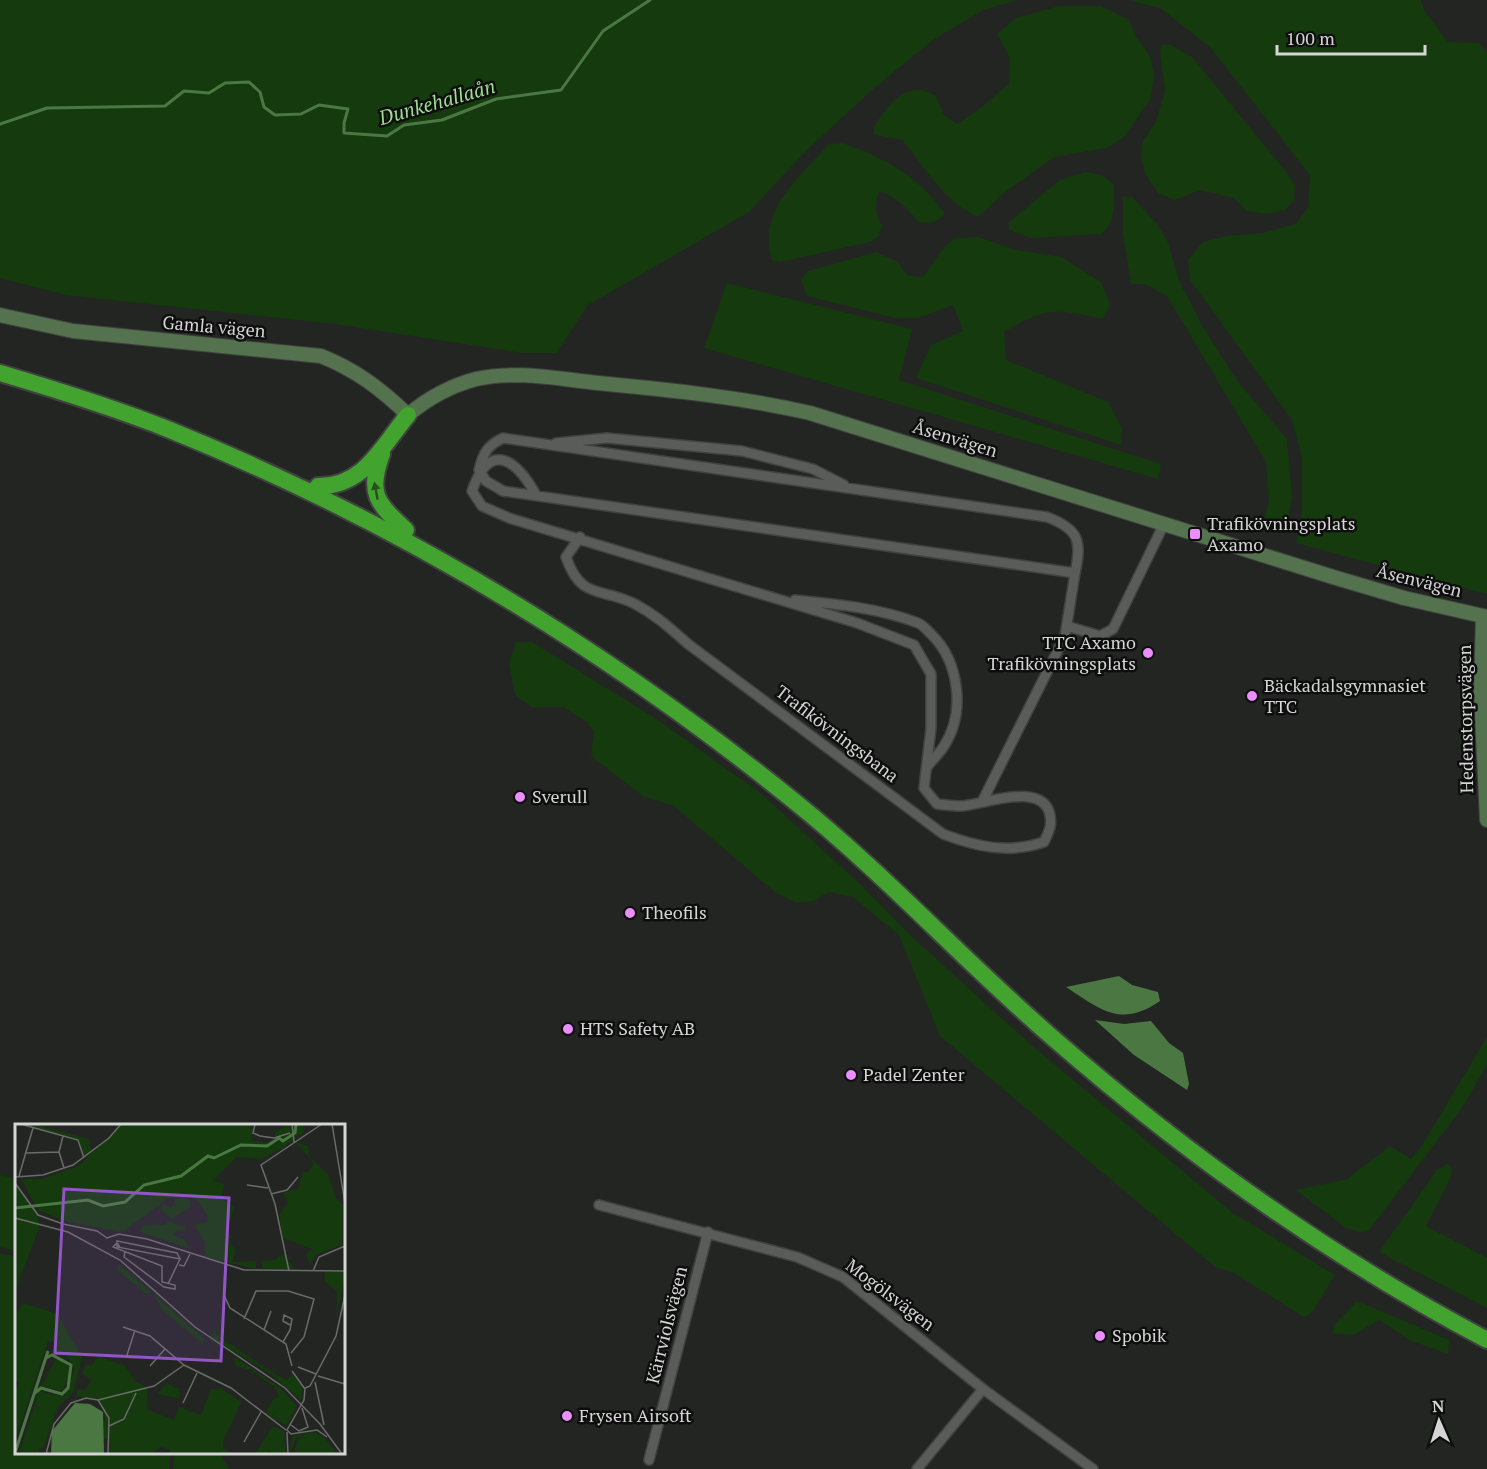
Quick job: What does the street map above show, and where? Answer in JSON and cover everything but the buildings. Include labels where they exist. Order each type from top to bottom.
[{"type":"highway","points":[[0,366],[168,422],[318,486],[406,530],[537,606],[633,669],[720,732],[858,845],[1057,1029],[1161,1117],[1305,1222],[1379,1269],[1487,1330]]},
{"type":"highway","points":[[0,373],[166,428],[316,494],[453,566],[591,650],[716,738],[799,804],[1051,1036],[1153,1121],[1337,1254],[1487,1340]]},
{"type":"highway","points":[[318,486],[332,486],[350,481],[387,442],[408,415]]},
{"type":"highway","points":[[387,442],[375,472],[374,490],[381,507],[406,530]]},
{"type":"street","name":"Gamla vägen","points":[[0,315],[73,330],[321,357],[358,373],[376,385],[408,415]]},
{"type":"street","name":"Åsenvägen","points":[[408,415],[430,398],[456,386],[476,379],[514,375],[729,397],[810,413],[1404,598],[1485,616]]},
{"type":"street","name":"Trafikövningsbana","points":[[580,537],[566,557],[573,577],[591,590],[632,603],[656,615],[688,644],[943,834],[970,844],[1023,849],[1044,842],[1052,827],[1049,811],[1044,803],[1026,797],[983,800],[962,806],[937,804],[924,788],[931,728],[931,674],[915,645],[857,623],[775,597],[580,537],[509,518],[482,506],[472,491],[482,454],[493,442],[503,438],[1047,517],[1065,524],[1076,536],[1079,554],[1065,636],[983,800]]},
{"type":"street","name":"Trafikövningsbana","points":[[543,445],[607,438],[742,451],[813,469],[852,489]]},
{"type":"street","points":[[536,495],[519,469],[507,460],[494,460],[479,470],[486,481],[503,491],[1075,573]]},
{"type":"street","points":[[1067,626],[1101,636],[1113,629],[1164,524]]},
{"type":"street","name":"Trafikövningsbana","points":[[775,597],[850,605],[920,623],[943,646],[952,666],[957,695],[953,720],[945,745],[927,767]]},
{"type":"street","name":"Hedenstorpsvägen","points":[[1485,616],[1481,692],[1487,820]]},
{"type":"street","name":"Mogölsvägen","points":[[599,1205],[797,1257],[843,1277],[983,1389],[1093,1469]]},
{"type":"street","name":"Kärrviolsvägen","points":[[649,1460],[708,1232]]},
{"type":"street","points":[[917,1469],[983,1389]]},
{"type":"shaded area","points":[[0,0],[1018,0],[983,10],[933,40],[873,89],[806,151],[749,212],[588,305],[556,353],[523,353],[335,324],[66,295],[0,278]]},
{"type":"shaded area","points":[[1128,0],[1421,0],[1424,10],[1448,42],[1479,43],[1487,52],[1487,594],[1296,543],[1302,516],[1302,458],[1292,420],[1190,280],[1188,260],[1203,242],[1226,236],[1263,233],[1296,224],[1308,207],[1310,175],[1210,47],[1160,8]]},
{"type":"shaded area","points":[[1059,6],[1101,6],[1129,20],[1136,37],[1150,56],[1154,74],[1151,98],[1123,138],[1106,148],[1054,157],[1005,192],[978,217],[945,193],[902,140],[875,135],[873,129],[896,99],[908,92],[918,90],[935,95],[944,115],[957,124],[982,107],[1009,83],[1010,58],[997,34],[1016,18]]},
{"type":"shaded area","points":[[1161,45],[1171,45],[1192,57],[1287,173],[1295,185],[1294,200],[1285,210],[1267,214],[1246,211],[1234,198],[1200,190],[1175,200],[1158,193],[1145,173],[1141,157],[1143,140],[1156,122],[1165,90]]},
{"type":"shaded area","points":[[843,143],[900,170],[935,200],[944,213],[942,217],[936,221],[919,222],[896,199],[879,192],[876,209],[882,226],[879,236],[870,242],[780,262],[772,260],[769,242],[770,226],[783,196],[829,144]]},
{"type":"shaded area","points":[[1085,172],[1102,175],[1114,185],[1112,218],[1101,234],[1032,238],[1009,230],[1009,222],[1060,180]]},
{"type":"shaded area","points":[[1123,196],[1132,197],[1156,223],[1168,242],[1179,281],[1203,327],[1238,382],[1287,439],[1292,497],[1288,521],[1279,528],[1266,529],[1263,522],[1269,503],[1266,462],[1167,296],[1144,284],[1131,284],[1123,233]]},
{"type":"shaded area","points":[[978,237],[1012,249],[1061,257],[1101,282],[1110,304],[1103,319],[1062,312],[1052,312],[1031,318],[1004,332],[1006,360],[1108,402],[1122,428],[1121,445],[916,378],[931,345],[963,331],[953,305],[918,318],[895,318],[807,296],[801,280],[808,271],[876,252],[898,262],[907,275],[923,277],[941,251],[954,238]]},
{"type":"shaded area","points":[[727,283],[912,329],[899,380],[1161,464],[1158,479],[704,348]]},
{"type":"shaded area","points":[[516,642],[532,642],[658,720],[760,793],[860,884],[912,937],[1030,1044],[1233,1213],[1335,1275],[1312,1312],[1304,1317],[1234,1273],[1215,1267],[940,1036],[899,935],[853,897],[828,892],[814,901],[797,903],[775,892],[674,806],[643,796],[591,756],[594,732],[587,722],[563,707],[531,707],[515,695],[509,664]]},
{"type":"shaded area","points":[[1119,976],[1132,985],[1158,992],[1160,1001],[1134,1013],[1112,1013],[1090,1003],[1066,987]]},
{"type":"shaded area","points":[[1095,1020],[1124,1024],[1151,1021],[1169,1043],[1183,1053],[1189,1084],[1187,1090],[1134,1055]]},
{"type":"shaded area","points":[[1487,1037],[1487,1065],[1460,1111],[1369,1230],[1363,1233],[1346,1228],[1296,1190],[1347,1179],[1390,1146],[1411,1159],[1421,1147]]},
{"type":"shaded area","points":[[1447,1164],[1452,1168],[1451,1177],[1426,1226],[1487,1258],[1487,1308],[1379,1252],[1437,1170]]},
{"type":"shaded area","points":[[0,1175],[15,1179],[15,1251],[0,1247]]},
{"type":"shaded area","points":[[15,1251],[15,1454],[171,1454],[169,1469],[0,1469],[0,1253],[14,1256]]},
{"type":"shaded area","points":[[1357,1301],[1449,1340],[1448,1354],[1412,1341],[1379,1320],[1353,1335],[1332,1333],[1334,1325]]},
{"type":"shaded area","points":[[175,1454],[220,1454],[229,1469],[173,1469]]},
{"type":"waterway","name":"Dunkehallaån","points":[[0,124],[47,108],[165,106],[184,91],[209,93],[225,83],[249,82],[260,92],[264,107],[275,115],[301,114],[319,105],[348,109],[344,133],[387,136],[404,125],[442,120],[496,99],[561,90],[603,31],[650,0]]},
{"type":"place","name":"Trafikövningsplats Axamo","points":[[1195,534]]},
{"type":"place","name":"TTC Axamo Trafikövningsplats","points":[[1148,653]]},
{"type":"place","name":"Bäckadalsgymnasiet TTC","points":[[1252,696]]},
{"type":"place","name":"Sverull","points":[[520,797]]},
{"type":"place","name":"Theofils","points":[[630,913]]},
{"type":"place","name":"HTS Safety AB","points":[[568,1029]]},
{"type":"place","name":"Padel Zenter","points":[[851,1075]]},
{"type":"place","name":"Spobik","points":[[1100,1336]]},
{"type":"place","name":"Frysen Airsoft","points":[[567,1416]]}]
